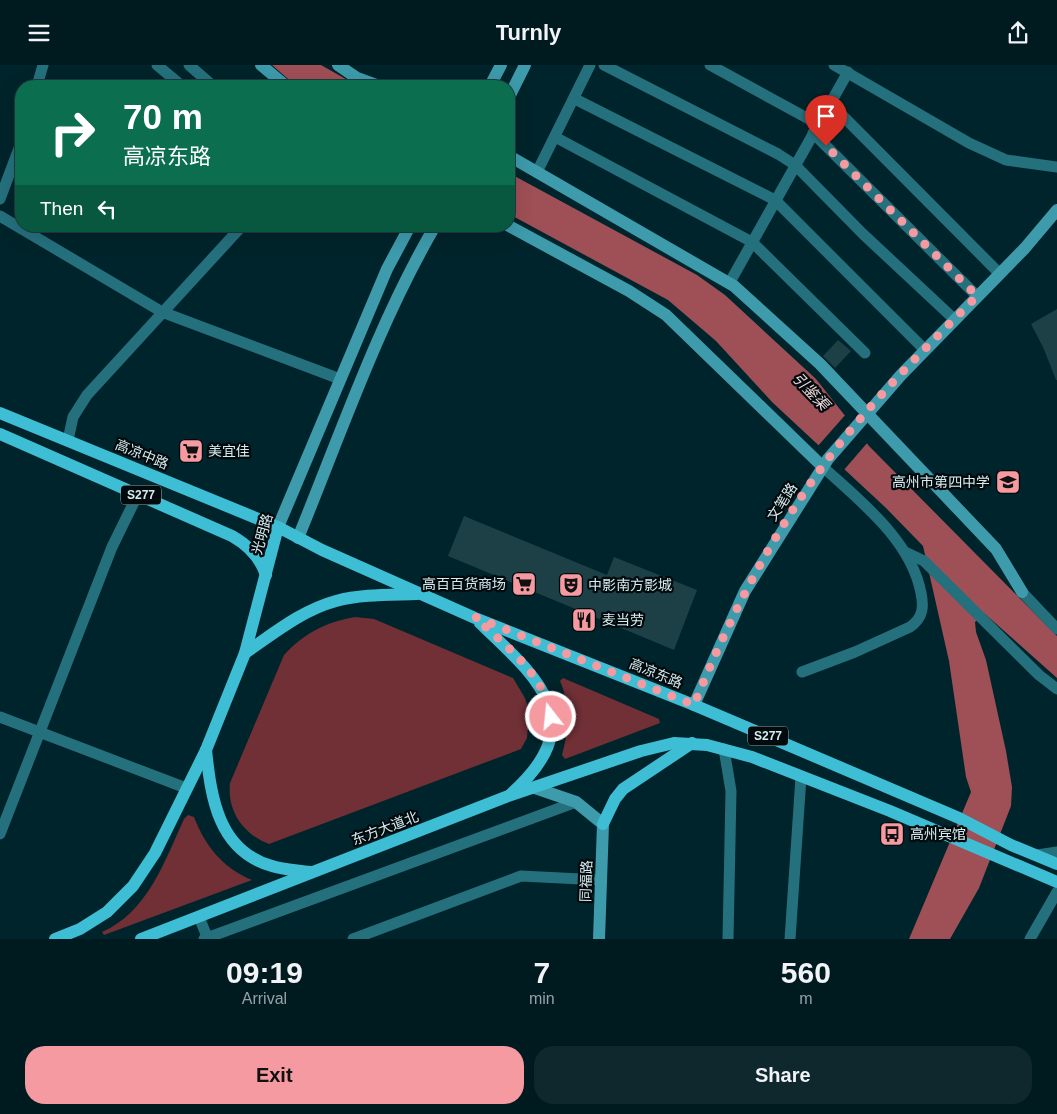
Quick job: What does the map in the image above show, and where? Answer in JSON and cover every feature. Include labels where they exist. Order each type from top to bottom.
[{"type":"main road","name":"高凉中路","points":[[0,413],[278,527],[298,538]]},
{"type":"main road","name":"S277","points":[[0,434],[241,541],[261,562],[266,575]]},
{"type":"main road","points":[[107,480],[115,459]]},
{"type":"main road","name":"光明路","points":[[55,939],[80,929],[107,912],[133,886],[155,853],[206,750],[245,653],[278,527]]},
{"type":"main road","name":"高凉东路","points":[[298,538],[475,617],[694,705],[1057,864]]},
{"type":"main road","name":"S277","points":[[245,653],[295,620],[325,605],[364,597],[420,593]]},
{"type":"main road","name":"S277","points":[[475,617],[519,658],[541,687],[549,704],[551,730],[545,752],[535,770],[508,797]]},
{"type":"main road","name":"S277","points":[[692,743],[724,749],[801,777],[1057,882]]},
{"type":"main road","points":[[604,824],[615,799],[623,789],[692,743]]},
{"type":"main road","name":"东方大道北","points":[[141,939],[535,787],[661,745],[692,743]]},
{"type":"main road","points":[[206,750],[210,787],[218,817],[234,842],[248,854],[271,866],[313,873]]},
{"type":"main road","points":[[970,845],[976,827]]},
{"type":"main road","points":[[1012,863],[1018,848]]},
{"type":"street","points":[[39,80],[43,65]]},
{"type":"street","points":[[158,65],[175,80]]},
{"type":"street","points":[[189,65],[206,80]]},
{"type":"street","points":[[261,65],[279,80]]},
{"type":"street","points":[[338,65],[362,80]]},
{"type":"street","points":[[493,80],[500,65]]},
{"type":"street","points":[[515,85],[525,65]]},
{"type":"street","points":[[537,172],[575,99],[590,65]]},
{"type":"street","points":[[604,65],[795,165],[863,234],[954,319]]},
{"type":"street","points":[[710,65],[815,128],[977,296]]},
{"type":"street","points":[[834,65],[969,143],[1006,160],[1057,167]]},
{"type":"street","points":[[730,283],[848,72]]},
{"type":"street","points":[[575,99],[775,200],[924,350]]},
{"type":"street","points":[[830,103],[999,273]]},
{"type":"street","points":[[555,137],[752,242],[865,353]]},
{"type":"street","points":[[0,199],[5,170],[15,153]]},
{"type":"street","points":[[515,159],[730,283],[820,364],[862,417],[996,549],[1022,592],[1057,629]]},
{"type":"street","name":"文笔路","points":[[694,705],[745,591],[826,463],[862,417],[1057,210]]},
{"type":"street","points":[[0,216],[15,225]]},
{"type":"street","points":[[515,229],[629,291],[666,315],[826,463],[890,531],[905,552],[915,573],[922,596],[922,611],[917,622],[854,652],[802,672]]},
{"type":"street","points":[[27,232],[162,312],[340,379]]},
{"type":"street","points":[[68,440],[73,417],[78,406],[236,232]]},
{"type":"street","name":"光明路","points":[[278,527],[387,269],[407,232]]},
{"type":"street","points":[[298,538],[408,277],[432,232]]},
{"type":"street","points":[[316,435],[336,445]]},
{"type":"street","points":[[0,834],[41,734],[112,547],[138,494]]},
{"type":"street","points":[[905,552],[924,561],[1039,675],[1057,689]]},
{"type":"street","points":[[0,717],[186,788]]},
{"type":"street","points":[[724,749],[730,791],[728,939]]},
{"type":"street","points":[[790,939],[801,777]]},
{"type":"street","points":[[535,787],[576,802],[587,808],[604,824]]},
{"type":"street","points":[[199,917],[207,939],[576,802]]},
{"type":"street","name":"同福路","points":[[599,939],[604,824]]},
{"type":"street","points":[[1037,855],[1057,852]]},
{"type":"street","points":[[354,939],[521,876],[601,880]]},
{"type":"street","points":[[1030,939],[1057,891]]},
{"type":"shaded area","points":[[355,617],[374,619],[513,678],[525,698],[529,710],[527,738],[521,749],[269,844],[244,828],[231,803],[230,783],[284,655],[299,640],[325,625]]},
{"type":"shaded area","points":[[563,678],[659,719],[660,723],[565,759],[562,755],[568,718],[566,700],[560,681]]},
{"type":"shaded area","points":[[188,815],[194,817],[198,828],[216,855],[232,869],[252,880],[104,935],[102,932],[132,912],[143,898],[162,867],[184,819]]},
{"type":"water","points":[[272,65],[321,65],[347,80],[289,80]]},
{"type":"water","name":"引鉴渠","points":[[515,176],[697,275],[725,295],[816,379],[869,446],[1057,636],[1057,678],[985,614],[975,622],[976,632],[986,660],[1006,751],[1012,787],[1011,806],[979,888],[950,939],[909,939],[971,792],[966,777],[949,661],[923,546],[886,508],[772,402],[716,341],[668,300],[515,217]]},
{"type":"pier","points":[[847,413],[868,442],[843,471],[817,447]]},
{"type":"building","points":[[1057,309],[1056,380],[1043,347],[1031,324]]},
{"type":"building","points":[[838,340],[851,351],[835,368],[823,356]]},
{"type":"building","points":[[464,516],[607,575],[614,557],[697,590],[674,650],[448,556]]},
{"type":"place","name":"美宜佳","points":[[191,451]]},
{"type":"place","name":"高州市第四中学","points":[[1008,482]]},
{"type":"place","name":"高百百货商场","points":[[524,584]]},
{"type":"place","name":"中影南方影城","points":[[571,585]]},
{"type":"place","name":"麦当劳","points":[[584,620]]},
{"type":"place","name":"高州宾馆","points":[[892,834]]},
{"type":"route","points":[[551,717],[549,704],[541,687],[531,673],[519,658],[475,617],[694,705],[707,671],[745,591],[764,557],[814,479],[859,421],[977,296],[826,146]]}]
